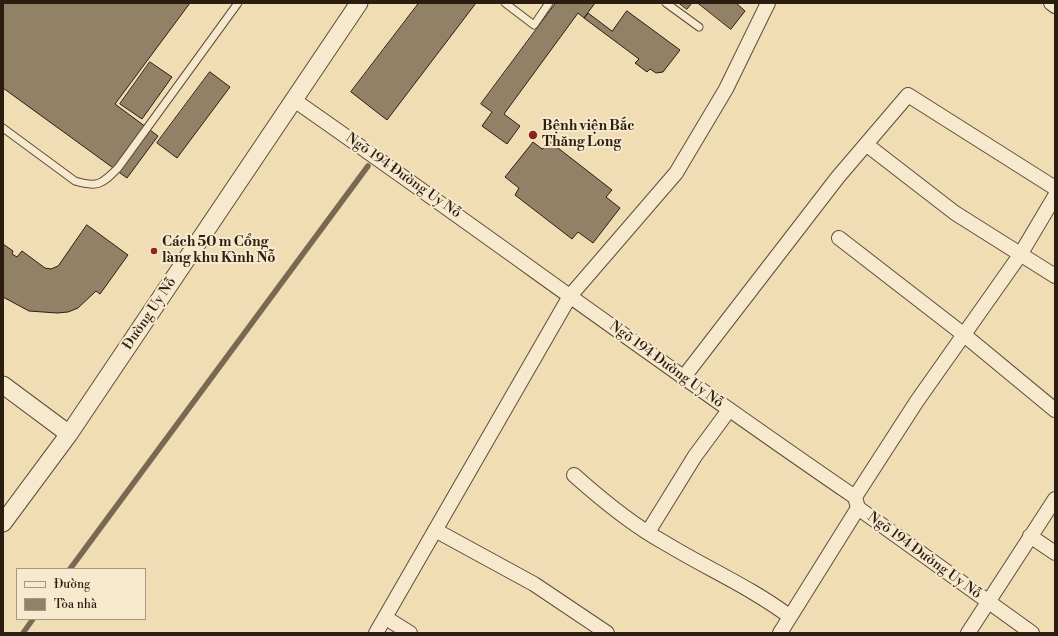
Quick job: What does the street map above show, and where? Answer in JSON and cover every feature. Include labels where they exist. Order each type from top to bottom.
[{"type":"street","name":"Đường Uy Nỗ","points":[[3,523],[69,434],[359,3]]},
{"type":"street","points":[[376,633],[570,296],[676,173],[726,89],[768,3]]},
{"type":"street","points":[[1051,3],[1055,6]]},
{"type":"street","points":[[684,378],[838,177],[867,145],[908,94],[1055,188]]},
{"type":"street","name":"Ngõ 194 Đường Uy Nỗ","points":[[294,100],[433,197],[857,502],[1032,633]]},
{"type":"street","points":[[867,145],[955,213],[1055,276]]},
{"type":"street","points":[[780,633],[917,401],[1020,255],[1055,196]]},
{"type":"street","points":[[839,238],[963,334],[1055,410]]},
{"type":"street","points":[[3,385],[69,434]]},
{"type":"street","points":[[648,532],[695,456],[728,410]]},
{"type":"street","points":[[574,475],[602,500],[663,543],[765,598],[789,616]]},
{"type":"street","points":[[968,633],[1055,499]]},
{"type":"street","points":[[435,530],[534,584],[607,633]]},
{"type":"street","points":[[1030,536],[1055,553]]},
{"type":"street","points":[[386,618],[410,633]]},
{"type":"lane","points":[[3,128],[75,181],[89,185],[104,182],[118,168],[238,3]]},
{"type":"lane","points":[[505,3],[534,25],[549,3]]},
{"type":"lane","points":[[666,3],[699,27]]},
{"type":"building","points":[[3,3],[190,3],[115,104],[158,136],[127,178],[3,88]]},
{"type":"building","points":[[419,3],[476,3],[387,120],[351,92]]},
{"type":"building","points":[[556,3],[595,3],[584,18],[578,13],[504,114],[520,126],[507,144],[482,126],[492,112],[481,104]]},
{"type":"building","points":[[679,3],[692,3],[687,9]]},
{"type":"building","points":[[698,3],[736,3],[745,11],[731,29]]},
{"type":"building","points":[[627,11],[680,50],[663,72],[656,73],[650,69],[647,72],[635,63],[639,59],[584,18],[588,13],[612,31]]},
{"type":"building","points":[[150,62],[172,77],[142,119],[120,104]]},
{"type":"building","points":[[210,72],[230,87],[177,158],[157,143]]},
{"type":"building","points":[[549,141],[612,190],[606,197],[620,208],[593,243],[578,232],[572,239],[515,195],[519,188],[505,177],[533,142],[542,149]]},
{"type":"building","points":[[87,225],[128,255],[100,294],[96,291],[78,308],[68,312],[57,313],[29,311],[3,297],[3,244],[13,251],[12,254],[17,257],[22,251],[45,268],[51,269],[58,266]]},
{"type":"waterway","points":[[71,568],[368,166]]},
{"type":"waterway","points":[[23,633],[32,620]]},
{"type":"place","name":"Bệnh viện Bắc Thăng Long","points":[[533,135]]},
{"type":"place","name":"Cách 50 m Cổng làng khu Kình Nỗ","points":[[154,251]]}]
